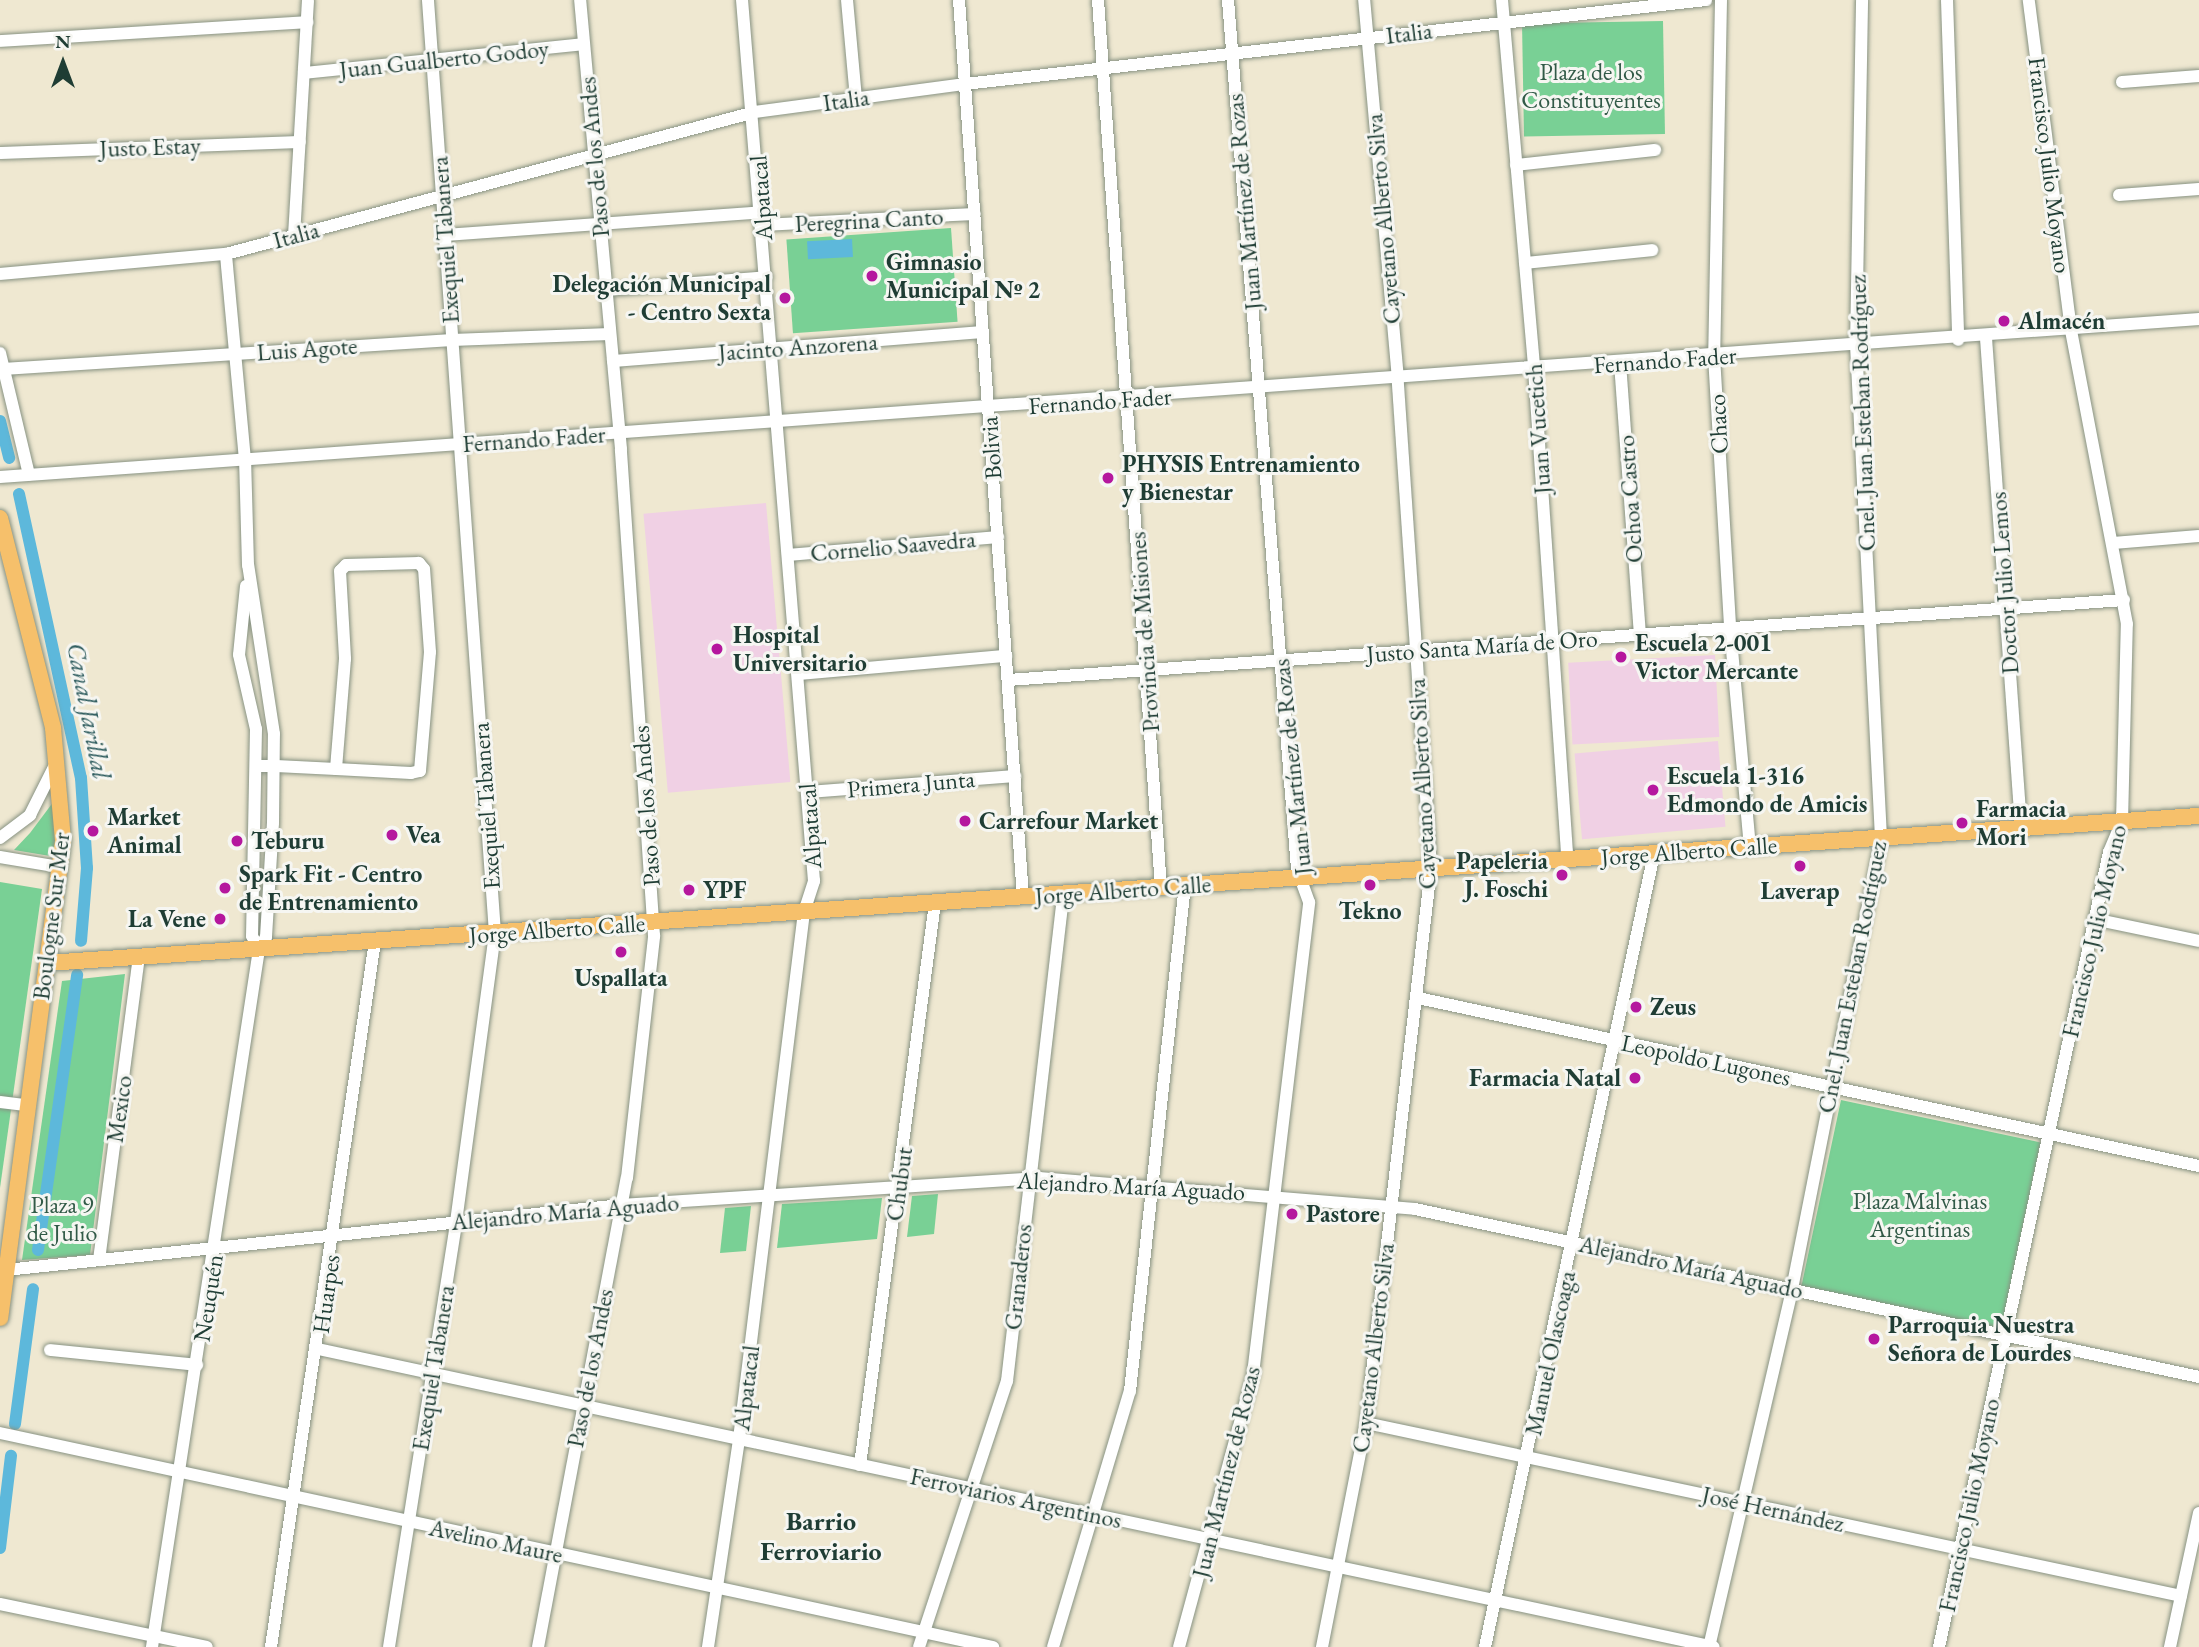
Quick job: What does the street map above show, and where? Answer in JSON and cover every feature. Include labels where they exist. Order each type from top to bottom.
[{"type":"main road","name":"Boulogne Sur Mer","points":[[0,518],[57,753],[60,867],[26,1105],[0,1318]]},
{"type":"main road","name":"Jorge Alberto Calle","points":[[47,963],[2199,816]]},
{"type":"street","points":[[294,236],[308,0]]},
{"type":"street","name":"Exequiel Tabanera","points":[[389,1647],[456,1222],[495,933],[428,0]]},
{"type":"street","name":"Paso de los Andes","points":[[538,1647],[621,1205],[654,922],[620,433],[580,0]]},
{"type":"street","name":"Alpatacal","points":[[708,1647],[715,1587],[740,1439],[804,912],[814,881],[755,112],[742,0]]},
{"type":"street","points":[[847,0],[856,98]]},
{"type":"street","name":"Bolivia","points":[[959,0],[1023,897]]},
{"type":"street","name":"Provincia de Misiones","points":[[1098,0],[1161,887]]},
{"type":"street","name":"Juan Martínez de Rozas","points":[[1179,1647],[1211,1540],[1253,1374],[1309,902],[1299,878],[1228,0]]},
{"type":"street","name":"Cayetano Alberto Silva","points":[[1322,1647],[1366,1423],[1418,998],[1431,869],[1398,379],[1364,0]]},
{"type":"street","name":"Juan Vucetich","points":[[1502,0],[1534,369],[1567,859]]},
{"type":"street","name":"Italia","points":[[0,274],[226,254],[755,112],[965,84],[1503,22],[1599,5],[1706,0]]},
{"type":"street","name":"Chaco","points":[[1721,0],[1714,356],[1730,628],[1750,847]]},
{"type":"street","name":"Cnel. Juan Esteban Rodríguez","points":[[1710,1647],[1791,1289],[1881,838],[1856,347],[1862,0]]},
{"type":"street","points":[[1947,0],[1958,340]]},
{"type":"street","name":"Francisco Julio Moyano","points":[[1939,1647],[2094,919],[2109,852],[2122,821],[2127,624],[2071,330],[2029,0]]},
{"type":"street","points":[[0,41],[307,22]]},
{"type":"street","name":"Juan Gualberto Godoy","points":[[304,73],[584,44]]},
{"type":"street","points":[[2122,82],[2199,76]]},
{"type":"street","name":"Justo Estay","points":[[0,153],[300,142]]},
{"type":"street","points":[[1516,165],[1655,150]]},
{"type":"street","points":[[2119,195],[2199,190]]},
{"type":"street","name":"Peregrina Canto","points":[[445,235],[600,224],[975,214]]},
{"type":"street","points":[[1525,263],[1652,250]]},
{"type":"street","points":[[226,254],[245,460],[248,565],[276,766],[266,937],[259,949]]},
{"type":"street","points":[[606,290],[766,277]]},
{"type":"street","name":"Fernando Fader","points":[[0,477],[1986,338],[2199,319]]},
{"type":"street","name":"Jacinto Anzorena","points":[[613,361],[983,332]]},
{"type":"street","name":"Luis Agote","points":[[3,369],[452,340],[610,334]]},
{"type":"street","name":"Doctor Julio Lemos","points":[[1986,338],[2021,828]]},
{"type":"street","points":[[0,353],[29,475]]},
{"type":"street","name":"Ochoa Castro","points":[[1619,363],[1640,635]]},
{"type":"street","points":[[2113,543],[2199,536]]},
{"type":"street","name":"Cornelio Saavedra","points":[[788,555],[998,537]]},
{"type":"street","points":[[258,766],[336,769],[420,771],[430,652],[424,569],[419,563],[346,565],[341,571],[345,659],[336,769]]},
{"type":"street","points":[[248,565],[239,655],[256,729],[258,822],[252,936],[259,949]]},
{"type":"street","name":"Justo Santa María de Oro","points":[[1008,680],[2124,600]]},
{"type":"street","points":[[799,674],[1006,656]]},
{"type":"street","points":[[0,838],[30,815],[49,782],[57,753]]},
{"type":"street","name":"Primera Junta","points":[[808,792],[1015,776]]},
{"type":"street","points":[[258,822],[273,823]]},
{"type":"street","name":"Manuel Olascoaga","points":[[1485,1647],[1528,1458],[1654,854]]},
{"type":"street","points":[[0,857],[60,867]]},
{"type":"street","points":[[1053,1647],[1095,1515],[1130,1391],[1185,886]]},
{"type":"street","name":"Granaderos","points":[[919,1647],[1007,1381],[1028,1178],[1063,894]]},
{"type":"street","name":"Chubut","points":[[860,1465],[935,903]]},
{"type":"street","points":[[2094,919],[2199,941]]},
{"type":"street","name":"Huarpes","points":[[271,1647],[318,1349],[376,941]]},
{"type":"street","name":"Neuquén","points":[[153,1641],[216,1248],[259,949]]},
{"type":"street","name":"Mexico","points":[[99,1260],[139,957]]},
{"type":"street","name":"Leopoldo Lugones","points":[[1418,998],[2199,1166]]},
{"type":"street","points":[[0,1102],[26,1105]]},
{"type":"street","name":"Alejandro María Aguado","points":[[6,1270],[621,1205],[1028,1178],[1152,1184],[1392,1205],[1573,1241],[2199,1377]]},
{"type":"street","name":"Ferroviarios Argentinos","points":[[318,1349],[1710,1647]]},
{"type":"street","points":[[50,1350],[197,1364]]},
{"type":"street","name":"José Hernández","points":[[1366,1423],[2181,1596]]},
{"type":"street","name":"Avelino Maure","points":[[0,1433],[180,1474],[993,1647]]},
{"type":"street","points":[[2170,1647],[2199,1513]]},
{"type":"street","points":[[0,1604],[153,1641],[207,1647]]},
{"type":"shaded area","name":"Hospital Universitario","points":[[766,503],[790,782],[668,793],[643,514]]},
{"type":"shaded area","points":[[1715,655],[1719,737],[1572,745],[1568,663]]},
{"type":"shaded area","points":[[1718,741],[1725,827],[1582,839],[1575,754]]},
{"type":"green space","name":"Plaza de los Constituyentes","points":[[1663,21],[1665,134],[1524,136],[1522,23]]},
{"type":"green space","name":"Gimnasio Municipal Nº 2","points":[[951,228],[958,322],[793,333],[786,240]]},
{"type":"green space","points":[[54,801],[56,857],[14,850],[30,833]]},
{"type":"green space","points":[[0,882],[42,889],[0,1188]]},
{"type":"green space","name":"Plaza 9 de Julio","points":[[125,974],[90,1255],[22,1260],[62,981]]},
{"type":"green space","name":"Plaza Malvinas Argentinas","points":[[1841,1100],[2041,1142],[2001,1328],[1801,1286]]},
{"type":"green space","points":[[938,1194],[934,1234],[907,1237],[912,1196]]},
{"type":"green space","points":[[882,1198],[877,1239],[777,1248],[782,1204]]},
{"type":"green space","points":[[751,1206],[746,1251],[720,1253],[725,1208]]},
{"type":"water","points":[[852,239],[853,257],[808,259],[807,241]]},
{"type":"waterway","name":"Canal Jarillal","points":[[0,421],[9,458]]},
{"type":"waterway","name":"Canal Jarillal","points":[[19,494],[81,778],[87,868],[81,941]]},
{"type":"waterway","name":"Canal Jarillal","points":[[38,1250],[77,975]]},
{"type":"waterway","name":"Canal Jarillal","points":[[15,1424],[33,1289]]},
{"type":"waterway","name":"Canal Jarillal","points":[[0,1548],[11,1456]]},
{"type":"place","name":"Gimnasio Municipal Nº 2","points":[[872,276]]},
{"type":"place","name":"Delegación Municipal - Centro Sexta","points":[[785,298]]},
{"type":"place","name":"Almacén","points":[[2004,321]]},
{"type":"place","name":"PHYSIS Entrenamiento y Bienestar","points":[[1108,478]]},
{"type":"place","name":"Hospital Universitario","points":[[717,649]]},
{"type":"place","name":"Escuela 2-001 Victor Mercante","points":[[1621,657]]},
{"type":"place","name":"Escuela 1-316 Edmondo de Amicis","points":[[1653,790]]},
{"type":"place","name":"Carrefour Market","points":[[965,821]]},
{"type":"place","name":"Farmacia Mori","points":[[1962,823]]},
{"type":"place","name":"Market Animal","points":[[93,831]]},
{"type":"place","name":"Vea","points":[[392,835]]},
{"type":"place","name":"Teburu","points":[[237,841]]},
{"type":"place","name":"Laverap","points":[[1800,866]]},
{"type":"place","name":"Papeleria J. Foschi","points":[[1562,875]]},
{"type":"place","name":"Tekno","points":[[1370,885]]},
{"type":"place","name":"Spark Fit - Centro de Entrenamiento","points":[[225,888]]},
{"type":"place","name":"YPF","points":[[689,890]]},
{"type":"place","name":"La Vene","points":[[220,919]]},
{"type":"place","name":"Uspallata","points":[[621,952]]},
{"type":"place","name":"Zeus","points":[[1636,1007]]},
{"type":"place","name":"Farmacia Natal","points":[[1635,1078]]},
{"type":"place","name":"Pastore","points":[[1292,1214]]},
{"type":"place","name":"Parroquia Nuestra Señora de Lourdes","points":[[1874,1339]]},
{"type":"district","name":"Barrio Ferroviario","points":[[821,1537]]}]
